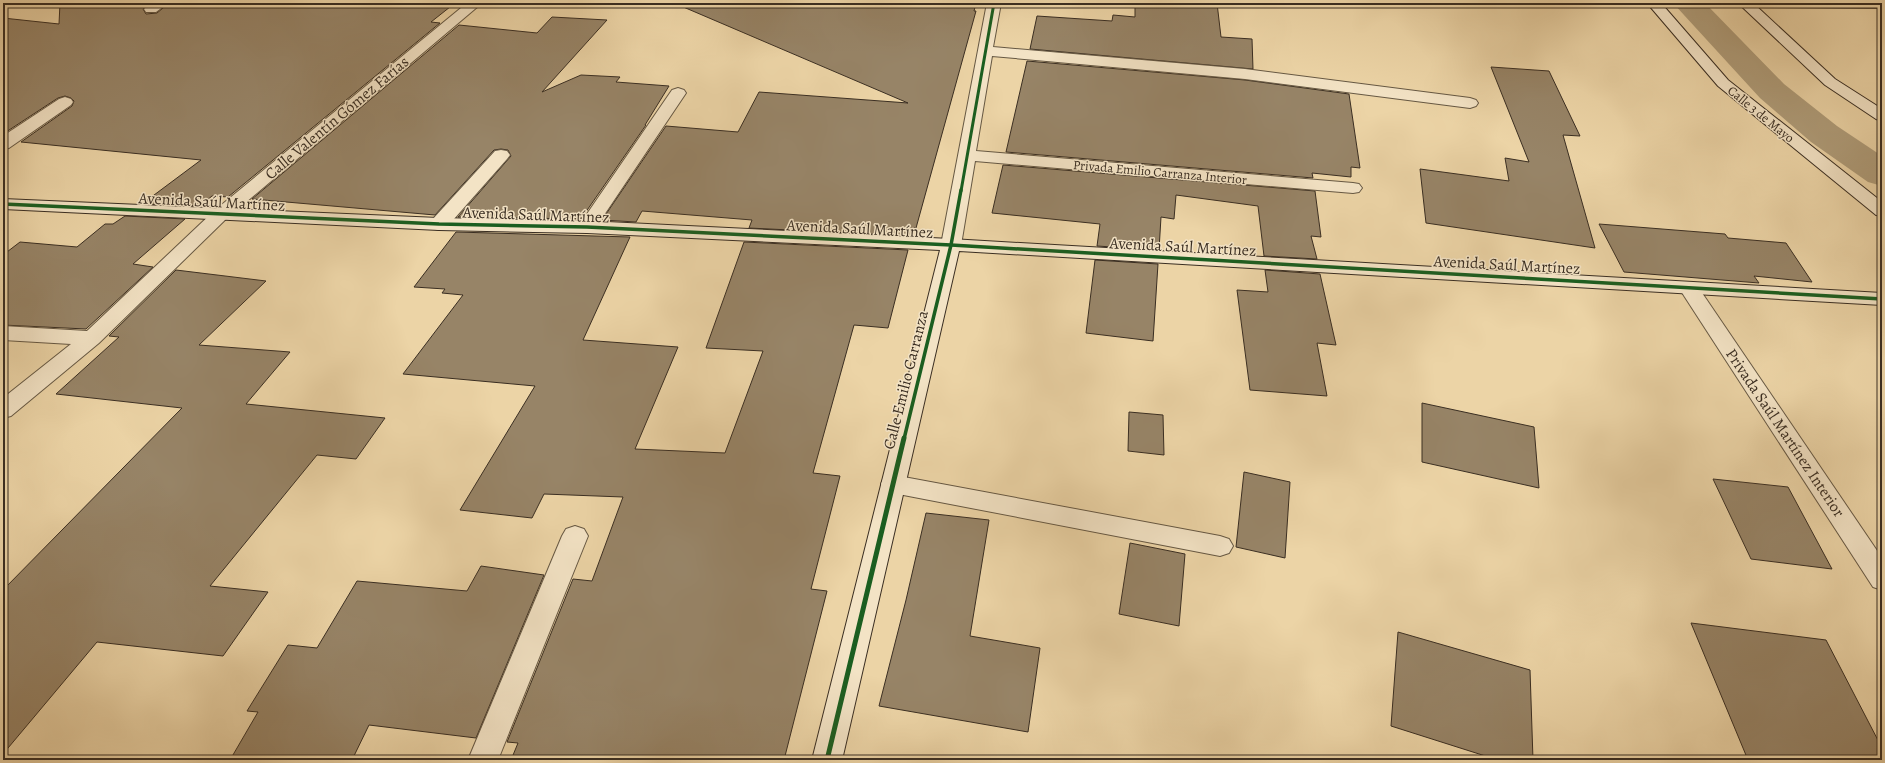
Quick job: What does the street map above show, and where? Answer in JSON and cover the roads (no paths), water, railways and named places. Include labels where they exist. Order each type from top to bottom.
[{"type":"street","name":"Calle Valentín Gómez Farías","points":[[3,410],[92,338],[220,215],[475,3]]},
{"type":"street","name":"Calle Emilio Carranza","points":[[827,760],[951,246],[994,3]]},
{"type":"street","name":"Calle 3 de Mayo","points":[[1654,3],[1723,83],[1882,211]]},
{"type":"street","points":[[1739,3],[1882,4]]},
{"type":"street","points":[[1745,3],[1830,82],[1882,116]]},
{"type":"street","points":[[986,51],[1245,74],[1470,103]]},
{"type":"street","points":[[587,227],[678,93]]},
{"type":"street","points":[[3,144],[64,102]]},
{"type":"street","points":[[439,224],[501,155]]},
{"type":"street","name":"Privada Emilio Carranza Interior","points":[[967,155],[1353,188]]},
{"type":"street","name":"Avenida Saúl Martínez","points":[[3,204],[439,224],[587,227],[951,246],[1882,299]]},
{"type":"street","name":"Privada Saúl Martínez Interior","points":[[1689,288],[1882,579]]},
{"type":"street","points":[[3,333],[92,338]]},
{"type":"street","points":[[893,484],[1220,546]]},
{"type":"street","points":[[483,760],[576,536]]},
{"type":"waterway","points":[[1688,3],[1772,91],[1824,134],[1882,174]]}]
